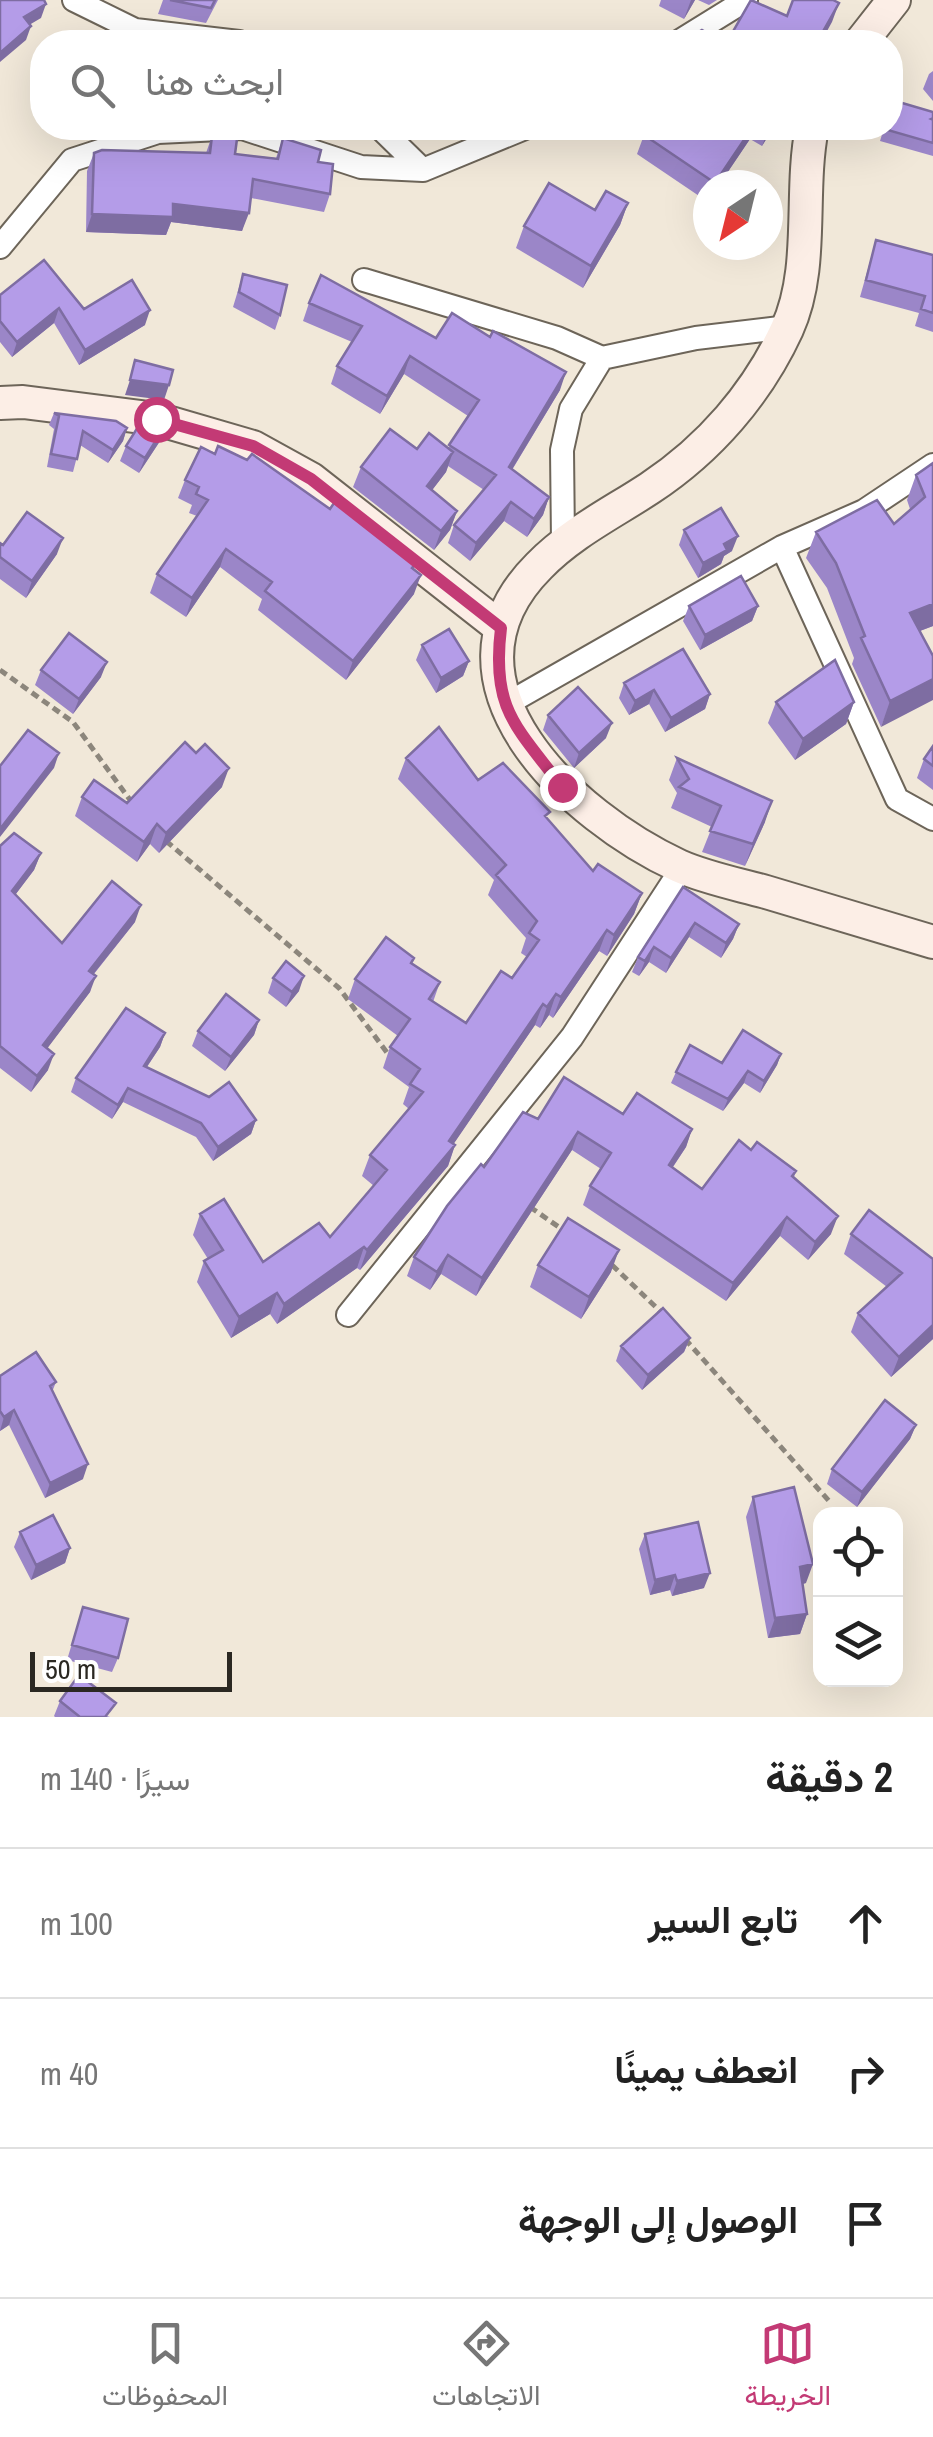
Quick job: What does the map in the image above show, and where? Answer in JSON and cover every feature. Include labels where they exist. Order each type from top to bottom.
[{"type":"main road","points":[[871,30],[894,0]]},
{"type":"main road","points":[[810,140],[803,192],[802,272],[788,327],[745,402],[702,448],[654,486],[564,542],[535,569],[501,628],[496,673],[505,705],[562,787],[616,834],[682,868],[933,942]]},
{"type":"main road","points":[[0,403],[22,402],[156,419],[253,446],[311,479],[501,628]]},
{"type":"street","points":[[74,0],[134,30]]},
{"type":"street","points":[[697,30],[746,0]]},
{"type":"street","points":[[0,247],[72,160],[133,140]]},
{"type":"street","points":[[279,140],[361,167],[423,170],[495,140]]},
{"type":"street","points":[[392,140],[423,170]]},
{"type":"street","points":[[364,280],[556,338],[602,358],[696,338],[788,327]]},
{"type":"street","points":[[564,542],[562,450],[570,409],[602,358]]},
{"type":"street","points":[[505,705],[782,547],[864,511],[933,465]]},
{"type":"street","points":[[782,547],[897,799],[933,819]]},
{"type":"street","points":[[348,1315],[572,1037],[682,868]]},
{"type":"path","points":[[0,670],[74,722],[138,812]]},
{"type":"path","points":[[164,839],[339,988],[398,1068]]},
{"type":"path","points":[[518,1198],[582,1243]]},
{"type":"path","points":[[598,1254],[630,1277],[667,1319]]},
{"type":"path","points":[[680,1333],[829,1502]]},
{"type":"building","points":[[0,0],[44,0],[46,4],[24,17],[31,26],[0,53]]},
{"type":"building","points":[[170,0],[215,0],[211,8]]},
{"type":"building","points":[[751,0],[787,16],[793,0],[839,3],[824,30],[734,30]]},
{"type":"building","points":[[903,103],[933,112],[933,143],[903,134]]},
{"type":"building","points":[[212,140],[237,140],[235,154],[278,159],[283,140],[321,150],[318,162],[333,164],[330,194],[253,179],[249,213],[173,204],[173,217],[92,214],[94,153],[210,153]]},
{"type":"building","points":[[651,140],[744,140],[724,170],[696,170]]},
{"type":"building","points":[[549,183],[595,210],[606,191],[628,203],[591,266],[524,226]]},
{"type":"building","points":[[876,240],[933,255],[933,313],[921,309],[925,296],[866,280]]},
{"type":"building","points":[[44,260],[84,309],[132,280],[150,310],[85,350],[59,308],[17,342],[0,321],[0,295]]},
{"type":"building","points":[[243,274],[287,285],[280,315],[239,292]]},
{"type":"building","points":[[321,275],[436,338],[452,313],[490,337],[493,331],[566,372],[509,467],[549,497],[534,519],[511,502],[476,543],[454,525],[496,475],[449,445],[479,400],[410,356],[387,396],[337,366],[362,326],[309,303]]},
{"type":"building","points":[[135,360],[173,370],[169,385],[130,380]]},
{"type":"building","points":[[54,413],[116,421],[127,428],[113,450],[83,431],[77,459],[51,454],[59,416]]},
{"type":"building","points":[[141,422],[165,426],[145,458],[126,446]]},
{"type":"building","points":[[390,429],[417,449],[429,433],[453,452],[427,486],[457,511],[441,531],[361,467]]},
{"type":"building","points":[[218,446],[247,460],[252,454],[330,509],[336,500],[416,563],[412,568],[421,575],[353,661],[265,591],[272,582],[226,549],[192,598],[157,574],[208,500],[196,494],[199,487],[185,480],[201,447],[215,454]]},
{"type":"building","points":[[933,463],[933,604],[910,613],[933,656],[933,679],[890,701],[861,638],[865,636],[836,563],[816,532],[877,500],[894,524],[925,497],[916,475]]},
{"type":"building","points":[[721,508],[738,536],[724,544],[727,550],[703,563],[684,530]]},
{"type":"building","points":[[27,512],[63,538],[32,581],[0,557],[0,543],[3,545]]},
{"type":"building","points":[[741,576],[758,606],[705,635],[689,606]]},
{"type":"building","points":[[449,629],[469,661],[441,678],[422,645]]},
{"type":"building","points":[[69,633],[107,662],[79,699],[41,670]]},
{"type":"building","points":[[683,649],[710,694],[671,718],[654,690],[635,701],[624,683]]},
{"type":"building","points":[[835,660],[854,702],[803,739],[776,702]]},
{"type":"building","points":[[578,687],[612,723],[579,753],[548,715]]},
{"type":"building","points":[[439,727],[478,780],[503,763],[550,812],[545,816],[593,871],[598,864],[642,893],[614,935],[607,930],[561,997],[556,994],[547,1007],[543,1004],[449,1141],[455,1145],[367,1250],[364,1247],[284,1304],[277,1293],[239,1317],[204,1261],[223,1250],[200,1214],[224,1199],[263,1262],[319,1223],[330,1237],[387,1170],[370,1155],[423,1092],[410,1084],[420,1069],[390,1047],[410,1019],[355,979],[386,937],[414,958],[411,963],[440,982],[429,999],[466,1023],[501,971],[512,978],[539,940],[529,933],[537,921],[496,875],[506,865],[406,758]]},
{"type":"building","points":[[28,730],[59,753],[0,829],[0,766]]},
{"type":"building","points":[[185,742],[196,753],[205,744],[229,768],[166,833],[157,824],[144,842],[82,797],[94,780],[127,803]]},
{"type":"building","points":[[933,746],[933,766],[924,759]]},
{"type":"building","points":[[677,758],[772,801],[753,844],[710,831],[721,806],[679,787],[689,779]]},
{"type":"building","points":[[14,833],[41,853],[12,891],[62,943],[112,881],[141,905],[89,971],[96,976],[43,1045],[54,1054],[37,1076],[0,1046],[0,846]]},
{"type":"building","points":[[683,887],[739,924],[726,943],[695,923],[671,958],[654,947],[645,961],[638,957]]},
{"type":"building","points":[[286,961],[304,976],[292,992],[273,978]]},
{"type":"building","points":[[226,994],[259,1020],[231,1057],[198,1031]]},
{"type":"building","points":[[126,1008],[165,1033],[144,1066],[209,1097],[229,1082],[256,1120],[218,1147],[201,1123],[128,1088],[118,1105],[76,1078]]},
{"type":"building","points":[[743,1030],[781,1054],[764,1081],[748,1071],[728,1099],[676,1072],[690,1045],[722,1063]]},
{"type":"building","points":[[564,1077],[623,1114],[637,1093],[692,1129],[669,1165],[702,1189],[739,1140],[751,1150],[757,1142],[796,1171],[792,1176],[838,1216],[815,1242],[787,1217],[733,1283],[590,1186],[611,1153],[578,1132],[482,1278],[448,1255],[437,1272],[414,1257],[447,1206],[481,1164],[484,1167],[523,1112],[538,1119]]},
{"type":"building","points":[[869,1210],[933,1259],[933,1325],[899,1357],[858,1313],[902,1273],[851,1234]]},
{"type":"building","points":[[568,1218],[619,1250],[589,1297],[538,1265]]},
{"type":"building","points":[[663,1308],[690,1338],[648,1375],[621,1346]]},
{"type":"building","points":[[36,1352],[56,1382],[50,1386],[88,1464],[50,1483],[14,1410],[4,1417],[0,1411],[0,1376]]},
{"type":"building","points":[[885,1400],[916,1425],[862,1492],[832,1469]]},
{"type":"building","points":[[794,1487],[813,1564],[800,1567],[807,1614],[775,1618],[753,1497]]},
{"type":"building","points":[[53,1515],[70,1548],[36,1565],[20,1532]]},
{"type":"building","points":[[698,1522],[710,1573],[677,1581],[675,1575],[655,1580],[645,1534]]},
{"type":"building","points":[[83,1607],[128,1619],[118,1658],[72,1645]]},
{"type":"building","points":[[79,1675],[116,1703],[105,1717],[80,1717],[60,1701]]},
{"type":"route","points":[[156,419],[253,446],[311,479],[501,628],[496,673],[505,705],[519,731],[562,787]]}]
